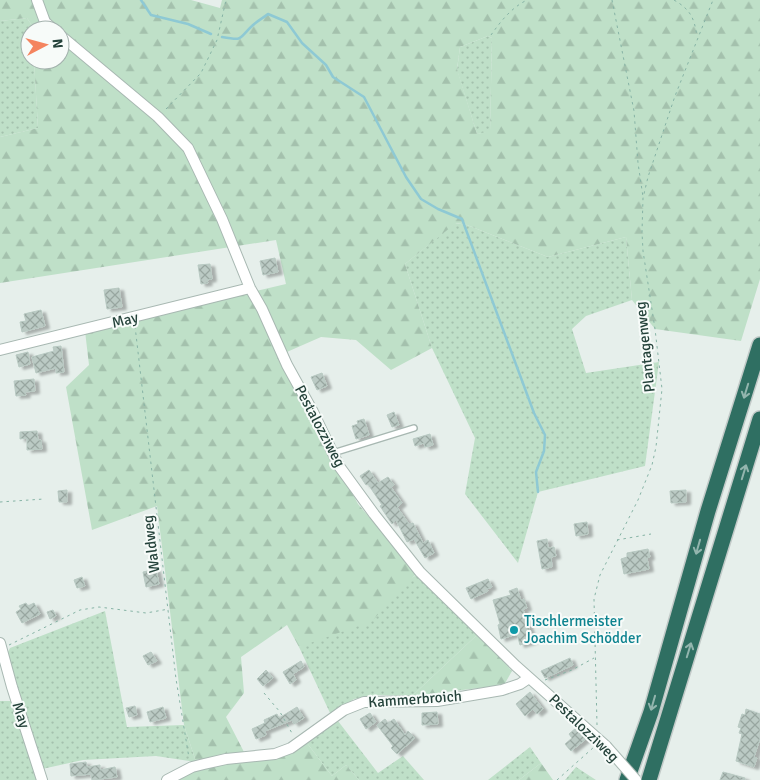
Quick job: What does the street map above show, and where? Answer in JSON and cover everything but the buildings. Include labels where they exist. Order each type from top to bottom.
[{"type":"highway","points":[[628,780],[651,712],[708,511],[760,344]]},
{"type":"highway","points":[[649,780],[760,419]]},
{"type":"street","points":[[37,0],[44,20]]},
{"type":"street","name":"Pestalozziweg","points":[[70,43],[158,117],[188,148],[222,219],[250,288],[262,309],[287,365],[339,466],[374,514],[420,572],[533,681],[601,741],[636,780]]},
{"type":"street","name":"May","points":[[0,350],[250,288]]},
{"type":"street","name":"May","points":[[1,646],[42,780]]},
{"type":"street","name":"Kammerbroich","points":[[167,780],[192,767],[226,759],[275,754],[298,744],[344,710],[364,702],[437,701],[502,690],[533,681]]},
{"type":"lane","points":[[333,453],[414,428]]},
{"type":"path","points":[[158,117],[201,73],[216,40],[226,0]]},
{"type":"path","points":[[491,35],[502,19],[518,4],[527,0]]},
{"type":"path","points":[[612,0],[634,111],[643,198]]},
{"type":"path","points":[[674,0],[687,9],[694,18],[698,37]]},
{"type":"path","name":"Plantagenweg","points":[[601,741],[595,657],[594,599],[600,575],[638,500],[652,465],[656,447],[662,389],[656,329],[643,251],[643,198],[648,177],[713,0]]},
{"type":"path","name":"Waldweg","points":[[134,318],[176,679],[192,767]]},
{"type":"path","points":[[0,502],[44,499]]},
{"type":"path","points":[[617,540],[651,534]]},
{"type":"path","points":[[1,646],[80,610],[99,607],[146,612],[169,610]]},
{"type":"path","points":[[533,681],[572,670],[595,657]]},
{"type":"path","points":[[264,693],[280,712],[298,744]]},
{"type":"path","points":[[557,780],[601,741]]},
{"type":"green space","points":[[0,0],[191,0],[220,8],[222,0],[760,0],[760,279],[741,341],[655,329],[632,300],[626,237],[548,257],[467,225],[456,223],[405,264],[432,348],[391,370],[356,340],[321,337],[280,355],[358,504],[417,573],[372,621],[299,647],[287,625],[241,657],[244,693],[226,717],[244,752],[196,762],[184,725],[157,506],[92,530],[66,387],[89,365],[85,331],[286,284],[276,240],[0,283],[0,137],[38,128],[35,70],[70,70],[70,20],[28,20],[27,18],[0,21]],"holes":[[[488,36],[492,38],[490,131],[477,134],[457,69],[460,47]]]},
{"type":"green space","points":[[27,18],[28,20],[20,20],[20,70],[35,70],[38,128],[0,137],[0,21]]},
{"type":"green space","points":[[488,36],[492,38],[490,132],[477,134],[457,70],[460,47]]},
{"type":"green space","points":[[455,223],[467,225],[548,257],[626,237],[632,300],[586,316],[572,329],[586,373],[659,362],[645,466],[538,492],[518,563],[465,494],[475,438],[432,348],[405,264]]},
{"type":"green space","points":[[418,574],[478,634],[412,696],[379,695],[354,699],[331,715],[299,647]]},
{"type":"green space","points":[[105,611],[127,727],[184,725],[196,762],[156,756],[83,760],[42,769],[7,654],[10,648]]},
{"type":"green space","points":[[478,634],[512,671],[504,685],[412,696]]},
{"type":"green space","points":[[0,701],[13,701],[37,780],[0,780]]},
{"type":"green space","points":[[338,721],[378,773],[403,756],[424,780],[359,780],[346,765],[332,776],[307,743]]},
{"type":"green space","points":[[307,743],[332,776],[346,765],[359,780],[176,780],[199,769],[227,763],[275,758]]},
{"type":"green space","points":[[530,747],[541,763],[519,780],[488,780]]},
{"type":"green space","points":[[541,763],[553,780],[519,780]]},
{"type":"green space","points":[[576,767],[596,780],[565,780]]},
{"type":"waterway","points":[[141,0],[151,15],[188,24],[211,34]]},
{"type":"waterway","points":[[222,37],[240,38],[254,24],[268,14],[287,22],[302,43],[326,65],[333,77],[364,97],[406,177],[421,199],[438,209],[462,219],[534,413],[545,435],[544,451],[536,472],[538,492]]},
{"type":"place","name":"Tischlermeister Joachim Schödder","points":[[514,630]]}]
